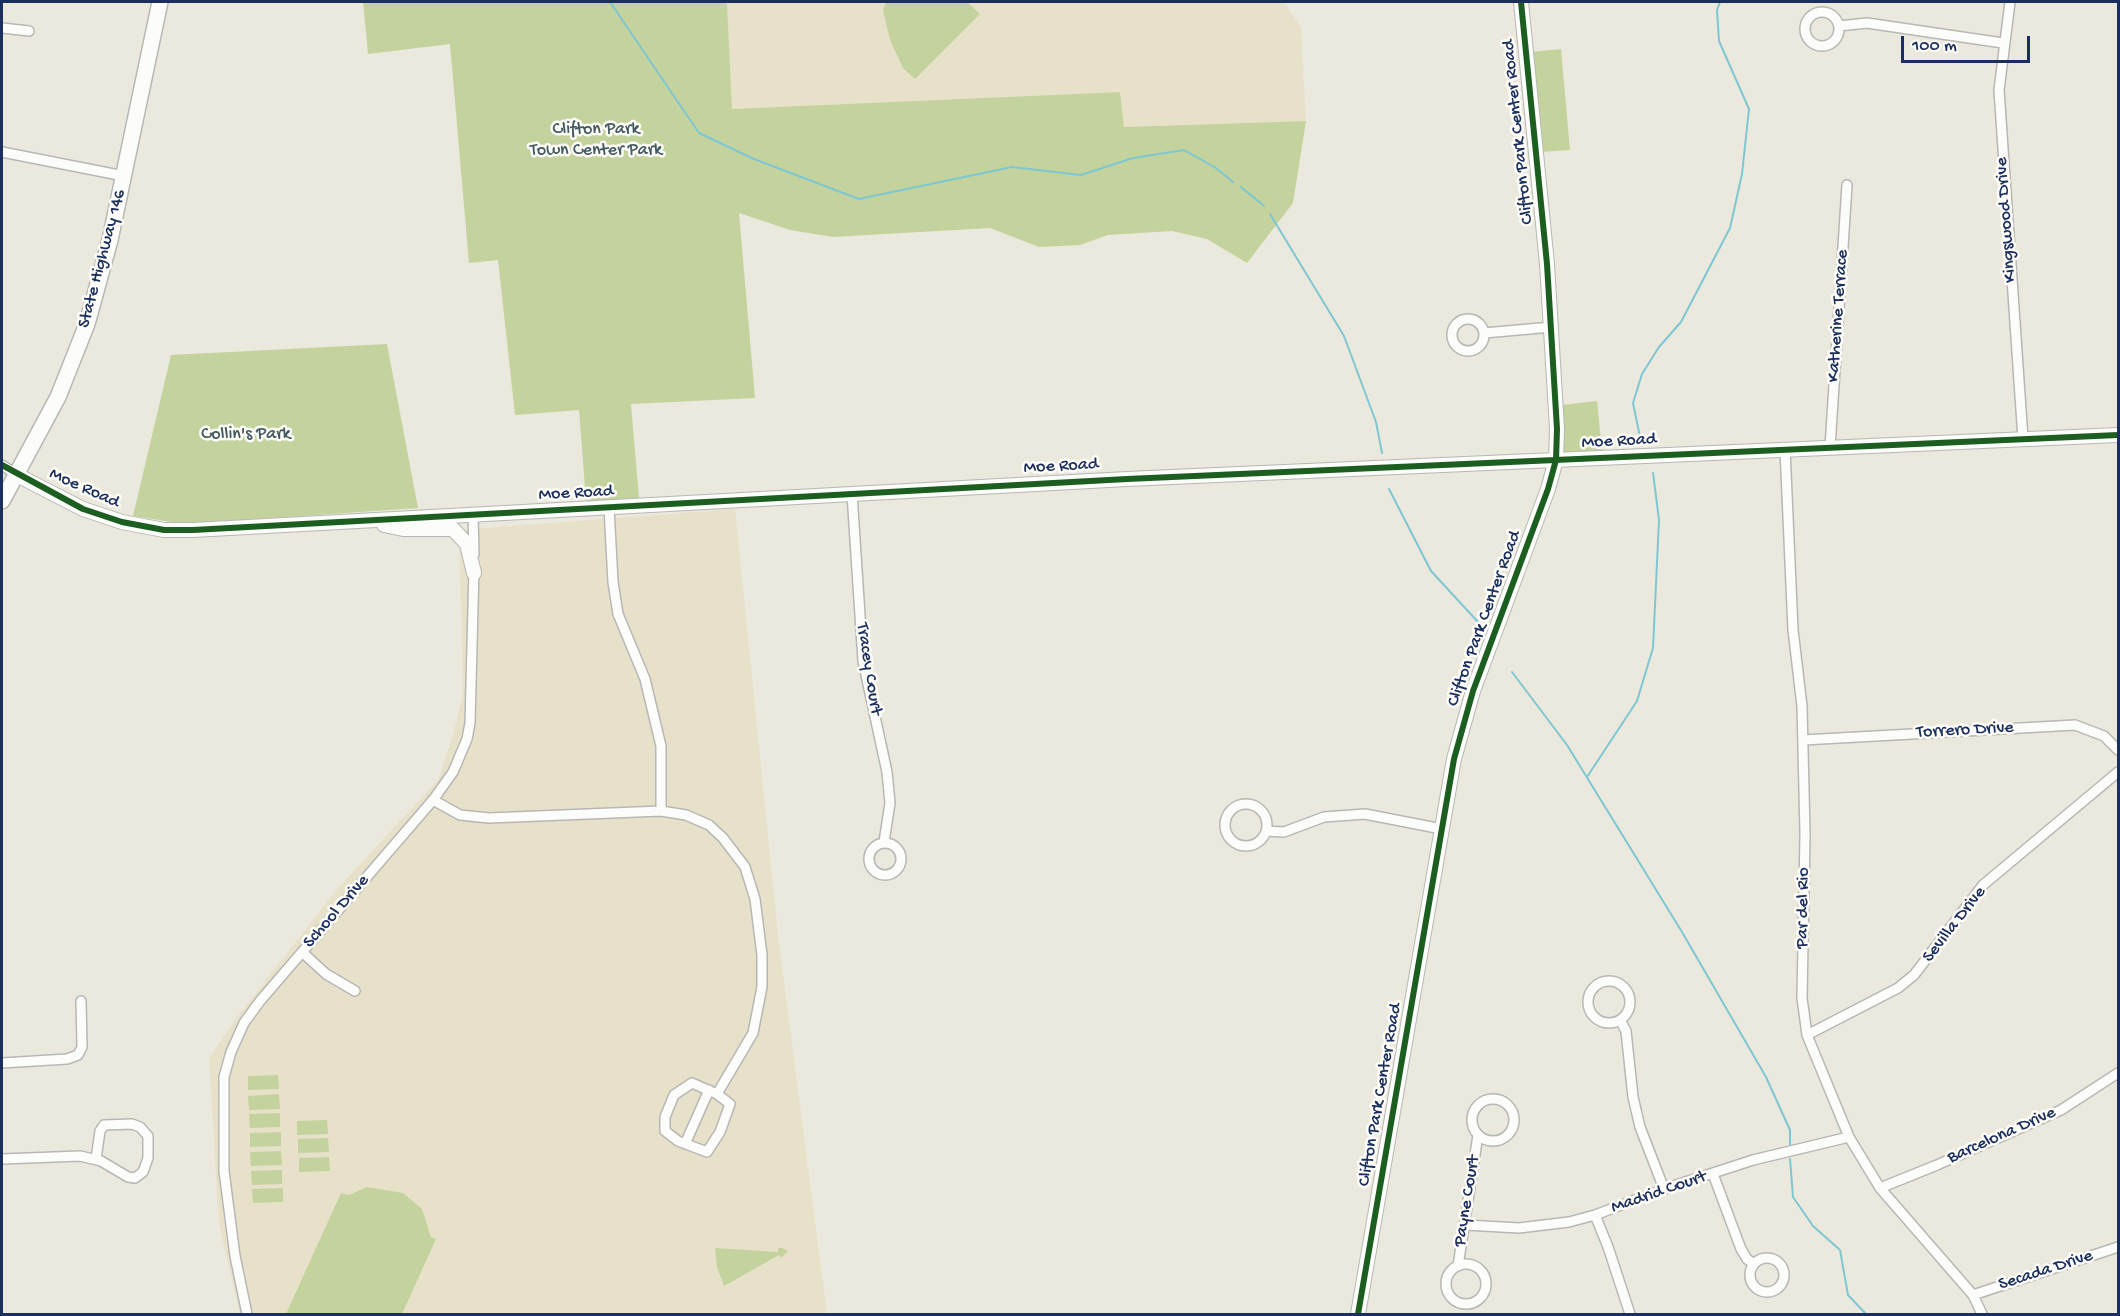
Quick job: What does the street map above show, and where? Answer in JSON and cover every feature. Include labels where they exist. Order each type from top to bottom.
[{"type":"main road","name":"State Highway 146","points":[[2,501],[58,397],[77,351],[97,291],[124,176],[160,2]]},
{"type":"street","name":"Clifton Park Center Road","points":[[1358,1314],[1454,759],[1473,691],[1548,489],[1556,460],[1557,429],[1552,327],[1521,2]]},
{"type":"street","name":"Kingswood Drive","points":[[2010,2],[2003,43],[1999,90],[2023,439]]},
{"type":"street","points":[[1839,26],[1867,23],[2003,43]]},
{"type":"street","points":[[2,28],[29,30]]},
{"type":"street","points":[[2,152],[124,176]]},
{"type":"street","name":"Katherine Terrace","points":[[1830,447],[1848,185]]},
{"type":"street","points":[[1484,333],[1552,327]]},
{"type":"street","name":"Moe Road","points":[[17,475],[83,509],[122,522],[164,530],[852,494],[2118,435]]},
{"type":"street","name":"Par del Rio","points":[[1785,449],[1793,630],[1803,740],[1805,834],[1802,998],[1807,1035],[1849,1137],[1880,1188],[1973,1295],[1982,1314]]},
{"type":"street","points":[[2,465],[17,475]]},
{"type":"street","name":"Tracey Court","points":[[852,494],[863,661],[887,772],[890,803],[884,842]]},
{"type":"street","points":[[609,508],[613,582],[618,614],[645,679],[661,746],[661,811]]},
{"type":"street","name":"School Drive","points":[[247,1314],[235,1256],[224,1171],[224,1077],[244,1023],[433,800],[453,772],[467,739],[472,692],[474,573],[472,515]]},
{"type":"street","points":[[367,521],[403,529],[453,528],[467,544],[474,573]]},
{"type":"street","name":"Torrero Drive","points":[[1803,740],[2075,725],[2104,736],[2118,750]]},
{"type":"street","name":"Sevilla Drive","points":[[1807,1035],[1898,988],[1914,975],[1983,885],[2118,772]]},
{"type":"street","points":[[433,800],[460,815],[489,818],[661,811],[686,815],[709,825],[723,838],[746,867],[756,899],[762,955],[762,987],[753,1033],[713,1092],[685,1144]]},
{"type":"street","points":[[1249,804],[1258,808],[1265,816],[1266,831],[1253,845],[1238,844],[1227,834],[1226,820],[1234,808],[1249,804]]},
{"type":"street","points":[[1266,831],[1284,832],[1324,817],[1365,814],[1442,829]]},
{"type":"street","points":[[302,952],[326,974],[355,991]]},
{"type":"street","points":[[1614,982],[1626,990],[1630,1004],[1627,1013],[1620,1020],[1606,1023],[1593,1015],[1589,1000],[1592,991],[1600,984],[1614,982]]},
{"type":"street","points":[[2,1063],[67,1059],[78,1055],[82,1047],[81,1001]]},
{"type":"street","points":[[1620,1020],[1626,1031],[1633,1097],[1640,1127],[1664,1189]]},
{"type":"street","name":"Barcelona Drive","points":[[1880,1188],[2061,1110],[2118,1073]]},
{"type":"street","points":[[692,1083],[713,1092],[730,1104],[720,1132],[707,1152],[685,1144],[665,1131],[665,1117],[674,1095],[692,1083]]},
{"type":"street","name":"Payne Court","points":[[1458,1266],[1473,1266],[1484,1277],[1484,1292],[1473,1303],[1458,1303],[1448,1292],[1448,1277],[1458,1266],[1466,1226],[1478,1136],[1472,1127],[1471,1117],[1479,1103],[1493,1098],[1507,1103],[1514,1117],[1510,1132],[1502,1139],[1492,1141],[1478,1136]]},
{"type":"street","points":[[2,1159],[67,1155],[96,1159],[128,1177],[137,1177],[143,1172],[148,1158],[148,1136],[140,1127],[132,1124],[104,1125],[100,1131],[96,1159]]},
{"type":"street","name":"Madrid Court","points":[[1466,1226],[1536,1227],[1595,1215],[1664,1189],[1753,1160],[1849,1137]]},
{"type":"street","points":[[1713,1174],[1741,1249],[1747,1259],[1754,1264]]},
{"type":"street","points":[[1595,1215],[1630,1314]]},
{"type":"street","name":"Secada Drive","points":[[1973,1295],[2118,1247]]},
{"type":"shaded area","points":[[727,2],[1284,2],[1301,28],[1306,121],[1124,127],[1120,92],[732,109]]},
{"type":"shaded area","points":[[735,509],[778,935],[827,1314],[240,1314],[219,1224],[209,1058],[237,1017],[338,888],[438,780],[453,735],[463,693],[459,530]]},
{"type":"green space","name":"Clifton Park Town Center Park","points":[[363,2],[727,2],[732,109],[1120,92],[1124,127],[1306,121],[1293,203],[1247,263],[1207,239],[1172,231],[1108,235],[1080,245],[1039,247],[990,228],[833,237],[790,230],[739,213],[755,398],[631,404],[639,498],[586,501],[579,410],[515,415],[498,260],[469,263],[450,44],[368,54]]},
{"type":"green space","points":[[886,2],[967,2],[980,14],[915,79],[903,68],[890,40],[883,10]]},
{"type":"green space","points":[[1561,49],[1570,150],[1540,152],[1531,52]]},
{"type":"green space","name":"Collin's Park","points":[[387,344],[418,508],[185,524],[133,516],[171,355]]},
{"type":"green space","points":[[1597,401],[1602,450],[1562,453],[1562,405]]},
{"type":"green space","points":[[278,1075],[279,1089],[248,1090],[248,1076]]},
{"type":"green space","points":[[279,1094],[280,1109],[249,1110],[248,1096]]},
{"type":"green space","points":[[280,1113],[280,1127],[250,1128],[249,1114]]},
{"type":"green space","points":[[327,1120],[328,1134],[297,1135],[297,1121]]},
{"type":"green space","points":[[281,1132],[281,1146],[250,1147],[250,1133]]},
{"type":"green space","points":[[328,1138],[329,1152],[298,1153],[298,1139]]},
{"type":"green space","points":[[281,1151],[282,1165],[251,1166],[250,1152]]},
{"type":"green space","points":[[329,1157],[330,1171],[299,1172],[299,1158]]},
{"type":"green space","points":[[282,1170],[282,1184],[252,1185],[251,1171]]},
{"type":"green space","points":[[367,1187],[403,1193],[422,1209],[431,1237],[436,1239],[402,1314],[286,1314],[341,1193],[349,1195]]},
{"type":"green space","points":[[283,1188],[283,1202],[253,1203],[252,1189]]},
{"type":"green space","points":[[715,1248],[778,1252],[778,1248],[782,1248],[788,1251],[781,1258],[779,1255],[724,1286],[717,1267]]},
{"type":"waterway","points":[[610,2],[699,133],[754,159],[859,199],[1012,167],[1081,175],[1133,158],[1184,150],[1216,168],[1233,182]]},
{"type":"waterway","points":[[1640,437],[1633,403],[1642,374],[1659,347],[1681,322],[1730,228],[1742,174],[1749,109],[1719,41],[1717,10],[1720,2]]},
{"type":"waterway","points":[[1241,187],[1264,206]]},
{"type":"waterway","points":[[1270,214],[1344,336],[1376,422],[1382,453]]},
{"type":"waterway","points":[[1587,777],[1637,701],[1653,648],[1659,520],[1653,473]]},
{"type":"waterway","points":[[1389,489],[1431,571],[1478,622]]},
{"type":"waterway","points":[[1512,672],[1567,745],[1682,932],[1766,1077],[1790,1130],[1790,1145]]},
{"type":"waterway","points":[[1790,1159],[1793,1197],[1813,1226],[1840,1250],[1848,1295],[1866,1314]]},
{"type":"cycle path","points":[[1358,1314],[1454,759],[1473,691],[1548,489],[1556,460],[1557,429],[1547,264],[1521,2]]},
{"type":"cycle path","points":[[2,465],[83,509],[122,522],[164,530],[193,530],[1127,479],[2118,435]]}]
